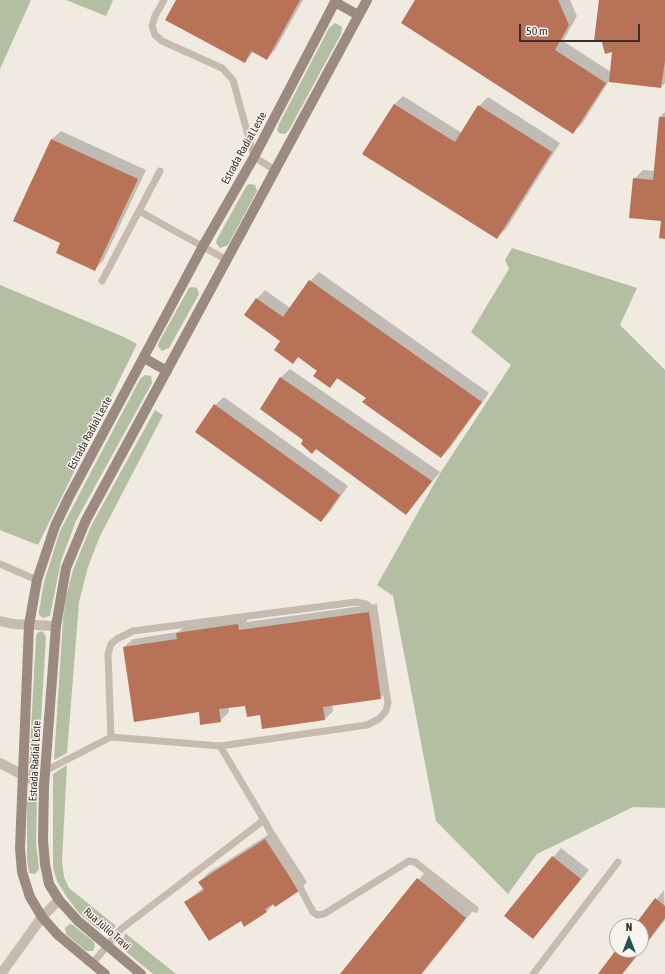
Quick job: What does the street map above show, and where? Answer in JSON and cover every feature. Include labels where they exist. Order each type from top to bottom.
[{"type":"street","name":"Estrada Radial Leste","points":[[59,900],[49,884],[45,864],[43,840],[44,786],[56,626],[66,568],[86,520],[367,0]]},
{"type":"street","name":"Estrada Radial Leste","points":[[42,917],[30,897],[22,872],[20,848],[29,625],[37,580],[55,526],[203,246],[254,157],[336,1]]},
{"type":"street","points":[[336,1],[358,15]]},
{"type":"street","points":[[144,358],[167,371]]},
{"type":"street","points":[[0,621],[29,625],[56,626]]},
{"type":"street","points":[[0,763],[22,776],[44,786]]},
{"type":"street","points":[[1,974],[42,917],[59,900]]},
{"type":"street","name":"Rua Júlio Travi","points":[[59,900],[78,921],[141,974]]},
{"type":"street","points":[[42,917],[58,935],[104,974]]},
{"type":"lane","points":[[164,0],[155,16],[152,26],[154,35],[162,41],[222,68],[233,80],[254,157],[275,170]]},
{"type":"lane","points":[[102,281],[160,171]]},
{"type":"lane","points":[[139,212],[227,260]]},
{"type":"lane","points":[[0,564],[37,580]]},
{"type":"lane","points":[[45,771],[111,737],[220,746],[367,725],[379,719],[386,711],[388,703],[373,609],[366,604],[356,602],[133,631],[117,639],[111,644],[108,654],[111,737]]},
{"type":"lane","points":[[220,746],[264,820],[313,912],[318,915],[324,914],[409,861],[415,862],[475,909]]},
{"type":"lane","points":[[92,964],[121,929],[264,820]]},
{"type":"lane","points":[[533,974],[618,862]]},
{"type":"green space","points":[[0,0],[31,0],[0,69]]},
{"type":"green space","points":[[66,0],[113,0],[106,16]]},
{"type":"green space","points":[[335,23],[342,27],[341,34],[289,130],[285,134],[279,133],[277,130],[279,124],[329,28]]},
{"type":"green space","points":[[247,185],[255,185],[257,191],[228,245],[220,248],[216,243],[217,239]]},
{"type":"green space","points":[[512,248],[637,288],[620,325],[665,370],[665,808],[633,807],[537,854],[508,894],[436,821],[393,596],[377,585],[439,475],[511,365],[471,332],[509,269],[505,260]]},
{"type":"green space","points":[[0,285],[124,337],[137,344],[38,545],[0,530]]},
{"type":"green space","points":[[189,288],[197,288],[199,294],[169,348],[162,351],[158,346],[159,342]]},
{"type":"green space","points":[[145,375],[151,376],[152,383],[76,521],[61,561],[50,616],[43,618],[39,615],[39,611],[44,582],[60,531],[140,379]]},
{"type":"green space","points":[[155,410],[163,415],[100,536],[88,567],[79,602],[67,753],[54,760],[63,619],[66,597],[73,570],[91,526]]},
{"type":"green space","points":[[42,631],[46,636],[38,771],[34,774],[29,772],[29,768],[36,636],[37,633]]},
{"type":"green space","points":[[67,765],[62,861],[64,877],[69,888],[116,926],[111,931],[99,930],[79,913],[57,881],[53,868],[53,774]]},
{"type":"green space","points":[[31,796],[36,797],[37,800],[36,842],[39,869],[35,874],[29,873],[27,859],[27,801]]},
{"type":"green space","points":[[70,924],[94,942],[95,946],[93,951],[86,951],[66,934],[65,928]]},
{"type":"green space","points":[[125,933],[176,974],[153,974],[124,950],[122,945]]},
{"type":"building","points":[[176,0],[300,0],[267,60],[251,51],[245,63],[165,20]]},
{"type":"building","points":[[415,0],[558,0],[569,25],[555,50],[606,83],[573,134],[401,23]]},
{"type":"building","points":[[599,0],[665,0],[665,61],[661,88],[609,82],[612,52],[605,54],[602,42],[594,41]]},
{"type":"building","points":[[394,104],[455,142],[478,105],[552,152],[497,239],[362,154]]},
{"type":"building","points":[[659,117],[665,117],[665,239],[659,238],[661,221],[629,218],[633,178],[653,180]]},
{"type":"building","points":[[51,139],[138,179],[95,271],[56,253],[60,243],[13,221]]},
{"type":"building","points":[[309,280],[482,402],[441,458],[362,402],[366,398],[337,378],[330,388],[313,376],[317,371],[298,357],[293,364],[274,350],[280,341],[244,315],[256,298],[283,317]]},
{"type":"building","points":[[280,377],[432,481],[406,515],[316,449],[312,454],[301,444],[303,440],[260,409]]},
{"type":"building","points":[[214,404],[340,495],[321,522],[195,432]]},
{"type":"building","points":[[369,612],[381,699],[323,707],[325,720],[262,729],[260,715],[247,717],[245,706],[219,709],[221,722],[200,725],[199,712],[134,722],[123,647],[177,639],[176,633],[238,624],[239,630]]},
{"type":"building","points":[[265,839],[299,891],[275,907],[273,904],[265,909],[267,912],[244,927],[241,921],[209,941],[184,902],[204,890],[198,882]]},
{"type":"building","points":[[552,856],[581,879],[533,939],[504,916]]},
{"type":"building","points":[[417,878],[466,918],[421,974],[340,974]]},
{"type":"building","points":[[655,898],[665,906],[665,918],[649,939],[649,918],[640,918]]},
{"type":"building","points":[[610,958],[635,958],[622,974],[598,974]]}]
